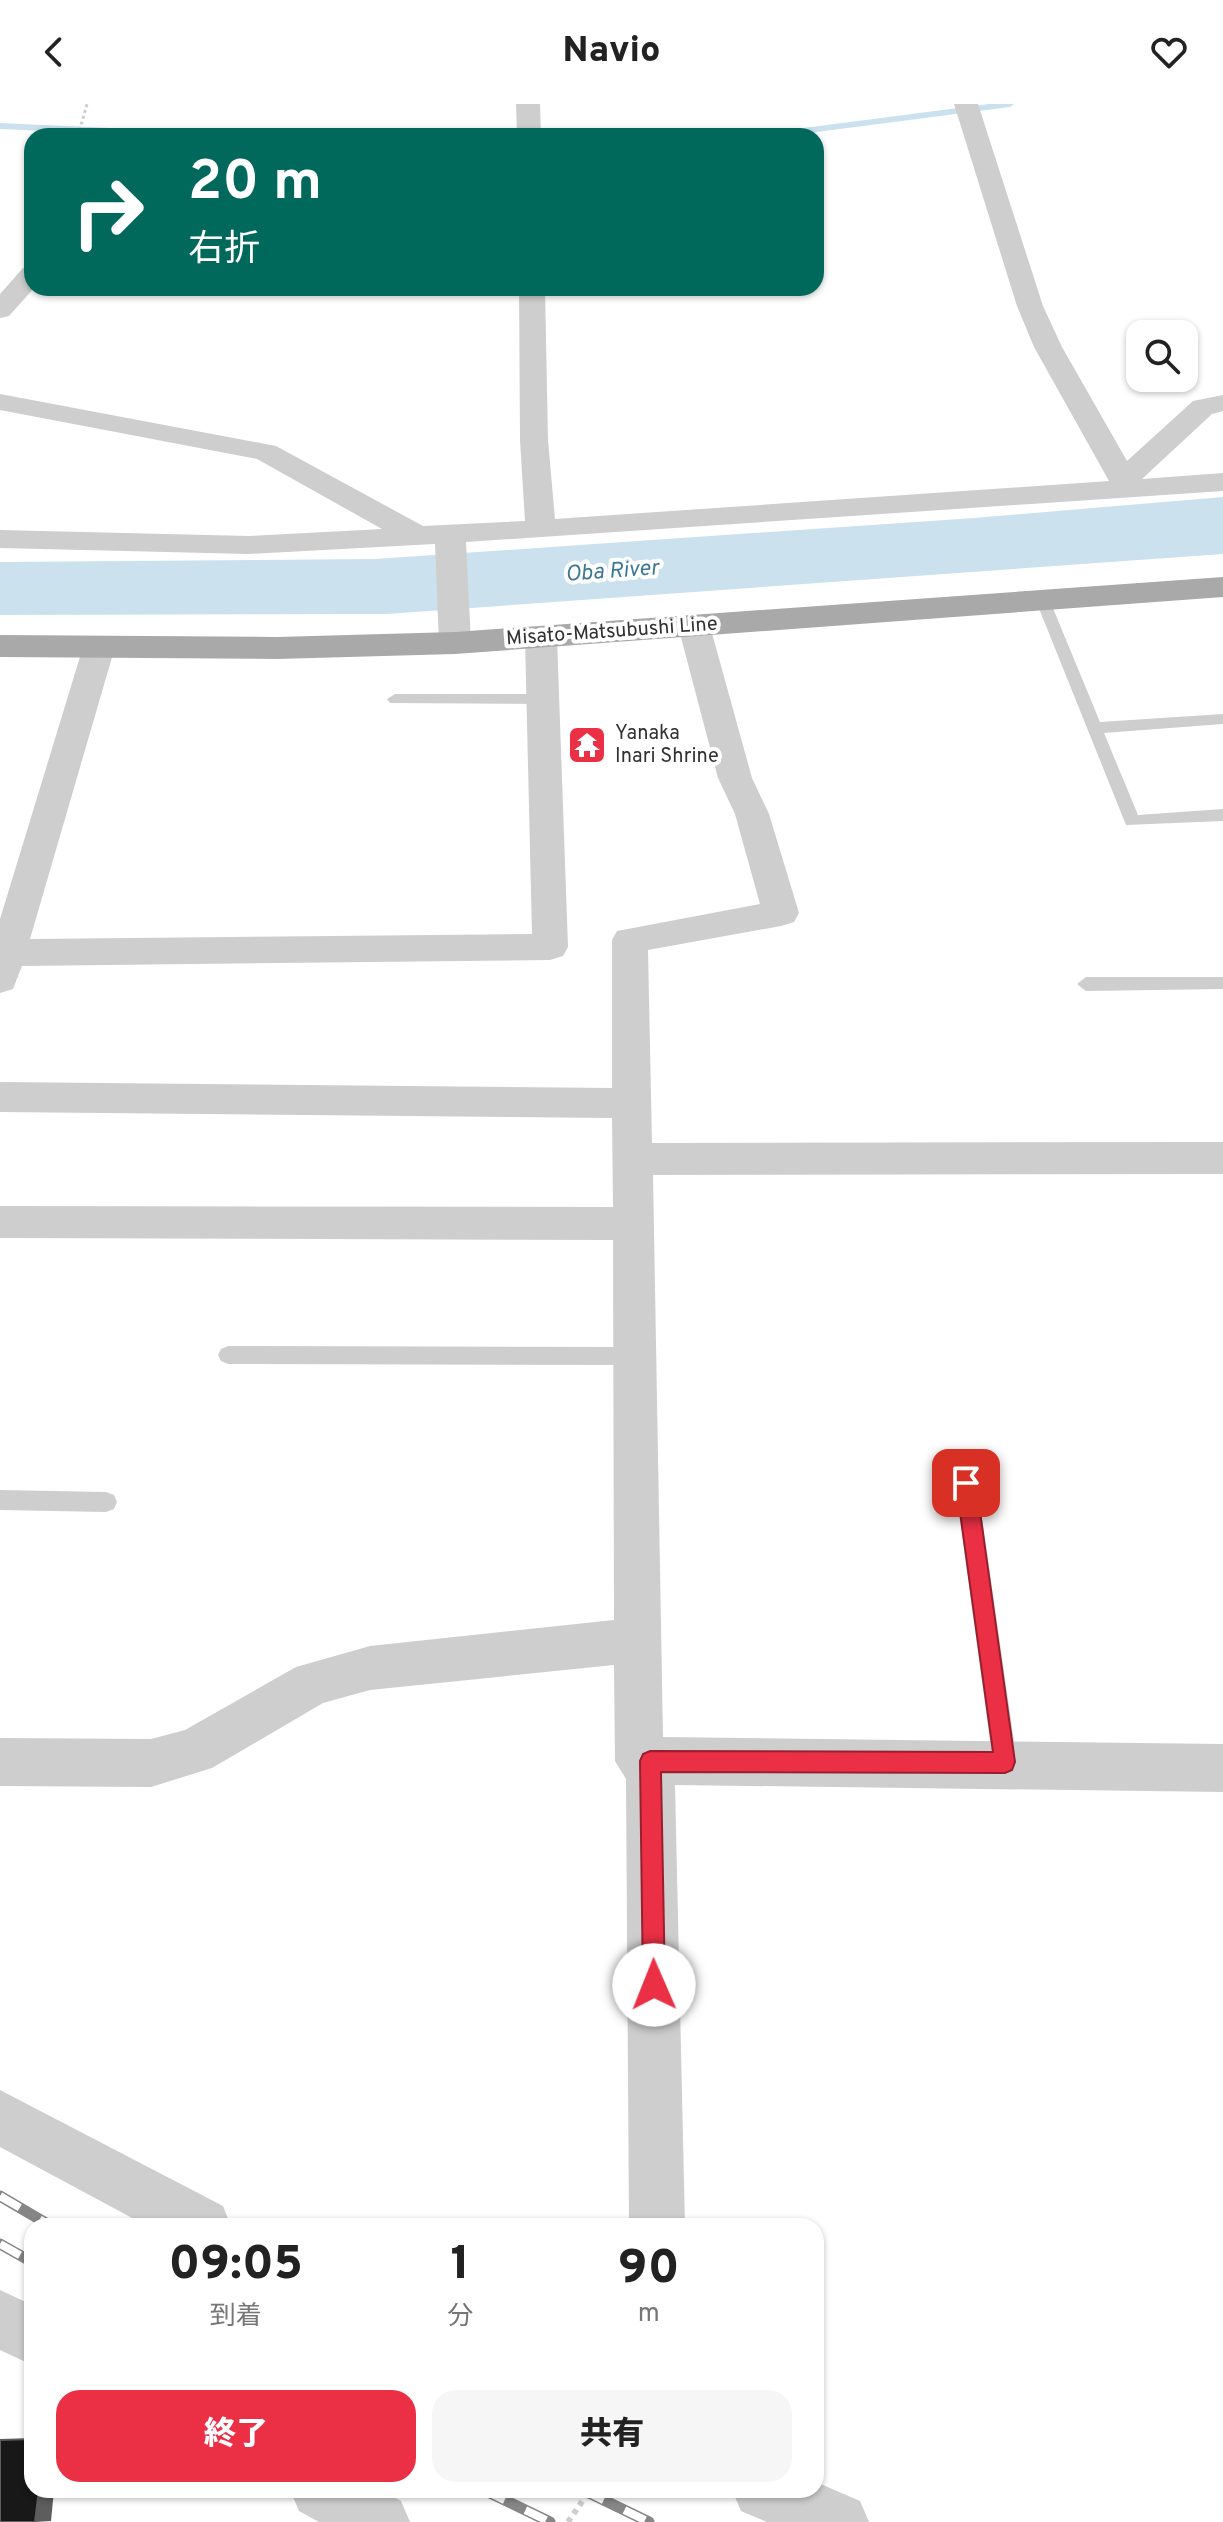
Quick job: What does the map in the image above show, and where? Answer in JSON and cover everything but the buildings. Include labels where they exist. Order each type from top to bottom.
[{"type":"main road","name":"Misato-Matsubushi Line","points":[[0,646],[99,647],[454,632],[541,638],[1223,587]]},
{"type":"street","points":[[528,104],[529,128]]},
{"type":"street","points":[[968,110],[1030,306],[1048,347],[1127,485]]},
{"type":"street","points":[[0,310],[24,283]]},
{"type":"street","points":[[532,296],[534,440],[541,529]]},
{"type":"street","points":[[0,402],[266,452],[418,536]]},
{"type":"street","points":[[1127,485],[1203,407],[1223,403]]},
{"type":"street","points":[[0,539],[249,545],[418,536],[451,540],[541,529],[1127,485],[1223,482]]},
{"type":"street","points":[[451,540],[454,632]]},
{"type":"street","points":[[694,626],[735,778],[752,814],[781,913],[630,940],[630,1159],[639,1761],[1005,1762],[1223,1768]]},
{"type":"street","points":[[99,647],[4,966],[550,947],[541,638]]},
{"type":"street","points":[[0,1097],[630,1103]]},
{"type":"street","points":[[630,1159],[1223,1158]]},
{"type":"street","points":[[0,1222],[631,1224]]},
{"type":"street","points":[[0,1762],[151,1763],[195,1751],[313,1683],[370,1668],[638,1640]]},
{"type":"street","points":[[650,1761],[657,2218]]},
{"type":"street","points":[[0,2117],[188,2218]]},
{"type":"street","points":[[0,2319],[24,2332]]},
{"type":"street","points":[[335,2498],[380,2522]]},
{"type":"street","points":[[781,2498],[839,2522]]},
{"type":"lane","points":[[1043,601],[1132,821],[1223,815]]},
{"type":"lane","points":[[395,699],[544,699]]},
{"type":"lane","points":[[1095,728],[1223,719]]},
{"type":"lane","points":[[1086,984],[1223,983]]},
{"type":"lane","points":[[228,1355],[635,1356]]},
{"type":"lane","points":[[966,1483],[1005,1762]]},
{"type":"lane","points":[[0,1500],[106,1502]]},
{"type":"path","points":[[80,128],[87,104]]},
{"type":"path","points":[[568,2522],[584,2498]]},
{"type":"water","name":"Oba River","points":[[1223,497],[1223,554],[387,614],[0,615],[0,562],[375,559],[974,518]]},
{"type":"waterway","points":[[824,128],[1010,104]]},
{"type":"waterway","points":[[0,126],[44,128]]},
{"type":"railway","points":[[0,2196],[37,2218]]},
{"type":"railway","points":[[0,2244],[24,2258]]},
{"type":"railway","points":[[500,2498],[550,2522]]},
{"type":"railway","points":[[600,2498],[649,2522]]},
{"type":"place","name":"Yanaka Inari Shrine","points":[[587,745]]},
{"type":"route","points":[[654,1985],[650,1761],[1005,1762],[966,1483]]}]
